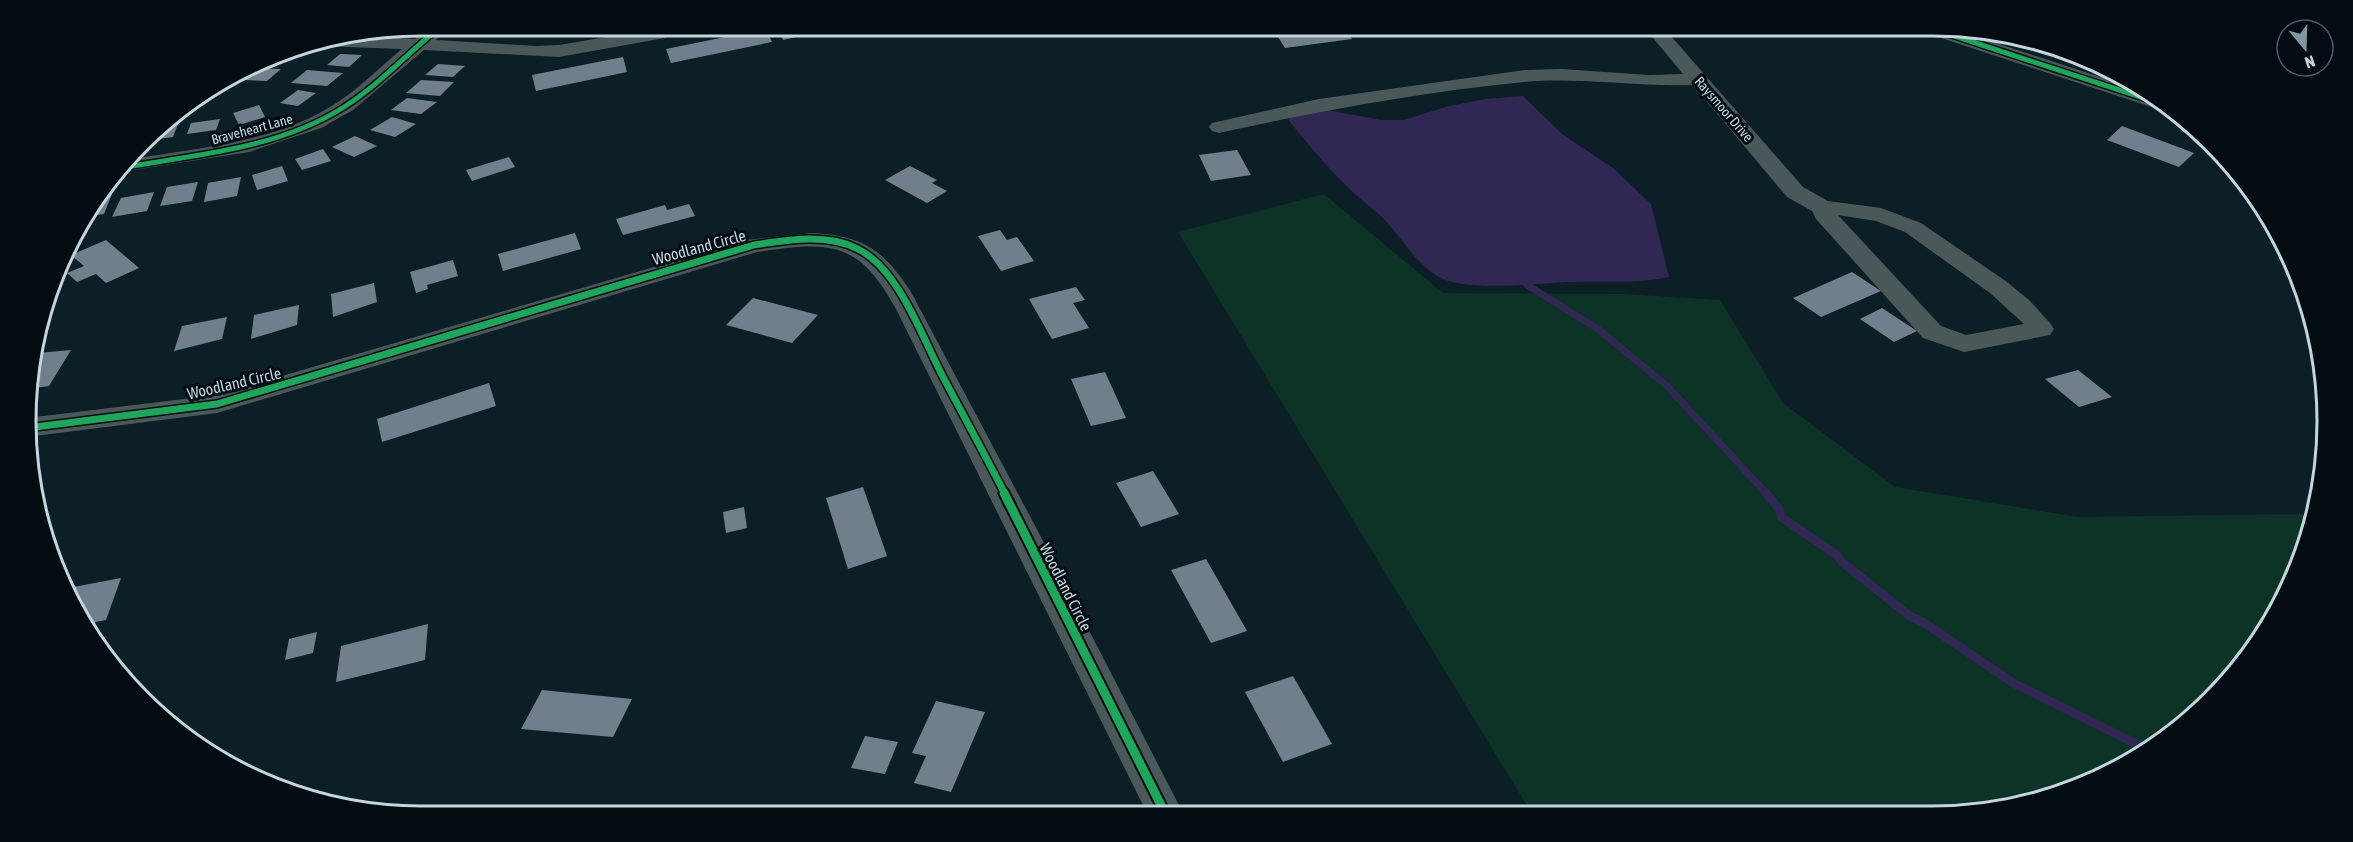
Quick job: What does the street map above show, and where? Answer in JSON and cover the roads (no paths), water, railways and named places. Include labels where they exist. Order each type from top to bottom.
[{"type":"street","points":[[371,39],[426,39],[499,51],[559,51],[643,36]]},
{"type":"street","name":"Raysmoor Drive","points":[[1661,36],[1795,192],[1823,208]]},
{"type":"street","points":[[1959,37],[2136,95]]},
{"type":"street","name":"Braveheart Lane","points":[[133,166],[223,152],[298,131],[346,106],[426,39]]},
{"type":"street","points":[[2070,73],[2077,64]]},
{"type":"street","points":[[1219,127],[1319,105],[1525,76],[1561,75],[1649,81],[1699,80]]},
{"type":"street","points":[[1823,208],[1858,209],[1900,221],[1916,229],[1992,281],[2029,313],[2041,329],[1964,344],[1932,332],[1824,214],[1823,208]]},
{"type":"street","name":"Woodland Circle","points":[[36,427],[206,405],[249,396],[618,283],[754,245],[801,239],[854,247],[868,255],[892,283],[955,399],[1161,806]]},
{"type":"waterway","points":[[1522,278],[1527,285],[1598,329],[1667,386],[1767,494]]},
{"type":"waterway","points":[[1766,493],[1779,509],[1781,517],[1837,555],[1842,562],[1911,617],[1923,622],[2015,684],[2139,745]]}]
